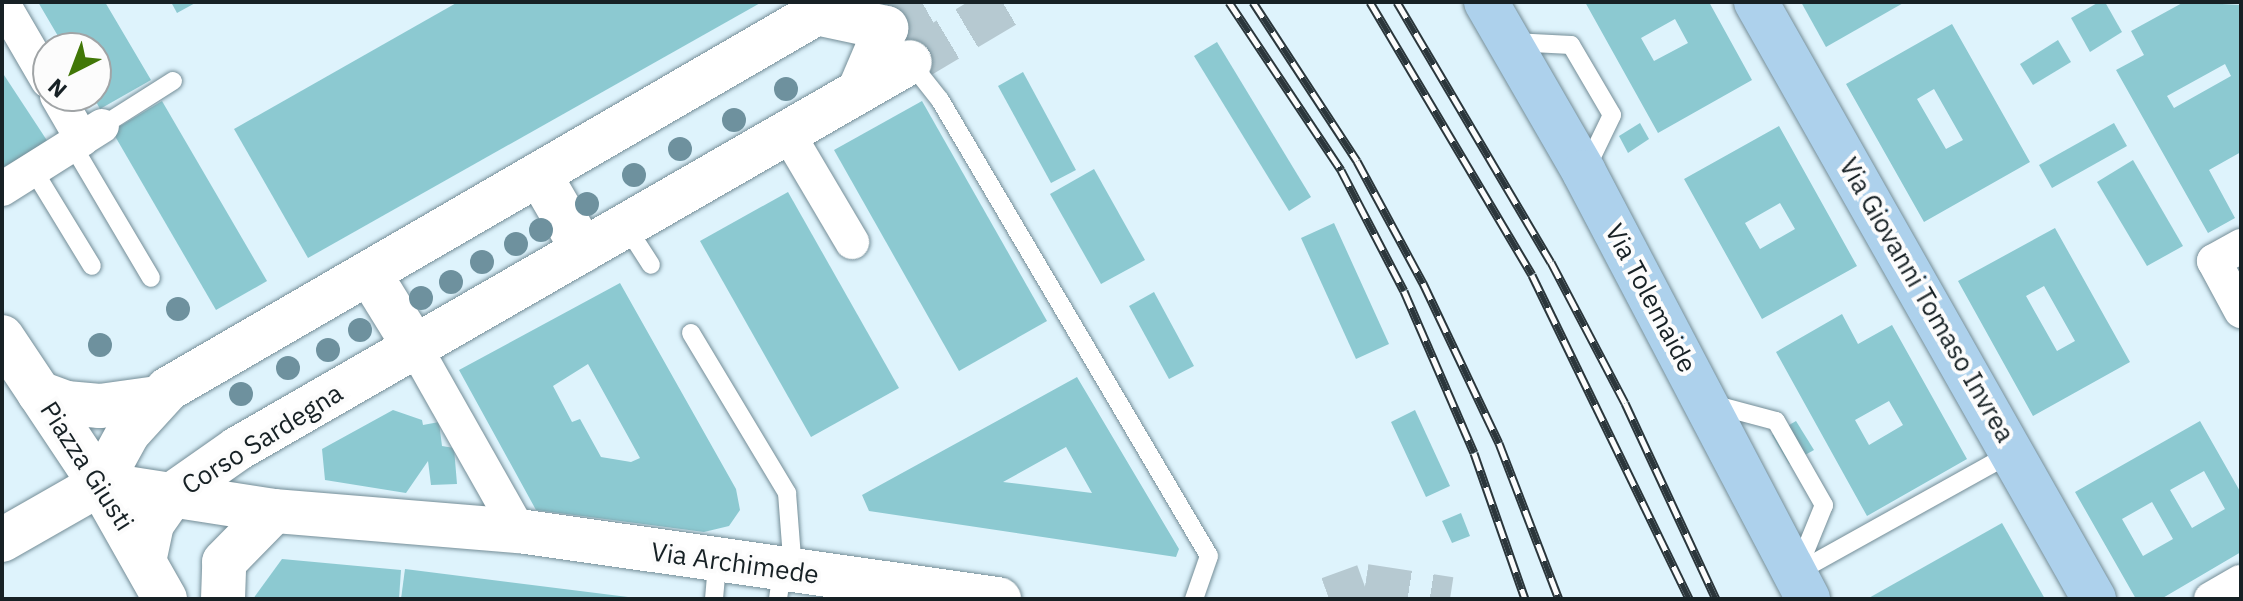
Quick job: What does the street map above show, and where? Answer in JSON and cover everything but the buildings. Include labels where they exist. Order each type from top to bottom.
[{"type":"main road","name":"Via Tolemaide","points":[[1486,2],[1584,172],[1802,586]]},
{"type":"main road","name":"Via Giovanni Tomaso Invrea","points":[[1756,2],[2014,451],[2094,599]]},
{"type":"main road","points":[[2,540],[100,484],[128,433],[157,398],[826,7],[886,28],[860,89]]},
{"type":"main road","name":"Corso Sardegna","points":[[100,484],[173,494],[237,449],[416,349],[910,62]]},
{"type":"main road","points":[[539,174],[583,250]]},
{"type":"main road","points":[[369,273],[416,349]]},
{"type":"main road","points":[[2,337],[39,393]]},
{"type":"main road","name":"Piazza Giusti","points":[[39,393],[100,406],[157,398]]},
{"type":"main road","name":"Piazza Giusti","points":[[39,393],[145,557],[165,599]]},
{"type":"main road","name":"Piazza Giusti","points":[[145,557],[152,524],[173,494]]},
{"type":"main road","name":"Via Archimede","points":[[173,494],[274,511],[519,531],[716,580],[784,580],[999,599]]},
{"type":"main road","points":[[223,599],[224,562],[274,511]]},
{"type":"street","points":[[2,2],[32,54]]},
{"type":"street","points":[[2,189],[85,137],[68,112]]},
{"type":"street","points":[[787,132],[852,242]]},
{"type":"street","points":[[2241,246],[2214,261],[2241,311]]},
{"type":"street","points":[[416,349],[519,531]]},
{"type":"street","points":[[2211,599],[2241,582]]},
{"type":"lane","points":[[910,62],[940,100],[1209,556],[1194,599]]},
{"type":"lane","points":[[151,278],[85,137],[173,81]]},
{"type":"lane","points":[[34,171],[92,266]]},
{"type":"lane","points":[[626,226],[651,265]]},
{"type":"lane","points":[[691,333],[787,493],[784,580]]},
{"type":"lane","points":[[1802,586],[2014,451]]},
{"type":"tunnel","points":[[886,28],[932,2]]},
{"type":"tunnel","points":[[910,62],[1011,2]]},
{"type":"tunnel","points":[[1329,599],[1365,586],[1450,599]]},
{"type":"railway","points":[[1229,2],[1341,170],[1404,291],[1474,453],[1525,599]]},
{"type":"railway","points":[[1253,2],[1357,161],[1423,283],[1499,443],[1559,599]]},
{"type":"railway","points":[[1370,2],[1532,275],[1689,599]]},
{"type":"railway","points":[[1397,2],[1551,262],[1625,403],[1716,599]]}]
